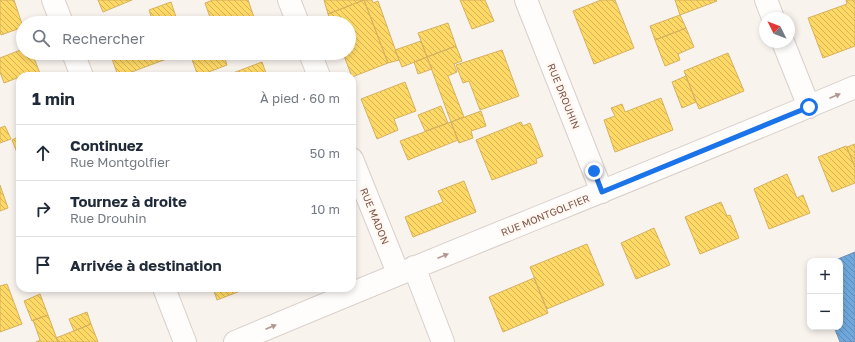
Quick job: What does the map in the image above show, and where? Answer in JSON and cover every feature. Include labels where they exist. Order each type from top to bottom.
[{"type":"street","points":[[53,0],[59,16]]},
{"type":"street","points":[[289,0],[295,16]]},
{"type":"street","name":"RUE DROUHIN","points":[[526,0],[602,192]]},
{"type":"street","points":[[766,0],[771,12]]},
{"type":"street","points":[[785,48],[809,107]]},
{"type":"street","points":[[76,60],[80,72]]},
{"type":"street","points":[[313,60],[317,72]]},
{"type":"street","name":"RUE MONTGOLFIER","points":[[356,291],[602,192],[855,87]]},
{"type":"street","name":"RUE MADON","points":[[356,167],[443,342]]},
{"type":"street","points":[[166,292],[185,342]]},
{"type":"street","name":"RUE MONTGOLFIER","points":[[235,342],[354,292]]},
{"type":"building: Logements","points":[[0,0],[14,0],[19,16],[16,16],[16,30],[1,35]]},
{"type":"building: Logements","points":[[98,0],[132,0],[103,12]]},
{"type":"building: Logements","points":[[213,0],[248,0],[254,16],[210,16],[205,3]]},
{"type":"building: Logements","points":[[324,0],[364,0],[328,14]]},
{"type":"building: Logements","points":[[364,0],[372,0],[373,3],[378,1],[399,60],[388,63]]},
{"type":"building: Logements","points":[[364,0],[388,63],[356,75],[356,72],[350,72],[346,60],[356,60],[356,16],[329,16],[328,14]]},
{"type":"building: Logements","points":[[460,0],[485,0],[494,21],[472,29]]},
{"type":"building: Logements","points":[[601,0],[615,0],[634,48],[594,64],[573,11]]},
{"type":"building: Logements","points":[[675,0],[716,0],[717,1],[680,15]]},
{"type":"building: Logements","points":[[846,0],[855,0],[855,46],[823,58],[808,18],[847,4]]},
{"type":"building: Logements","points":[[171,2],[176,16],[151,16],[149,10]]},
{"type":"building: Logements","points":[[680,15],[686,28],[655,40],[650,26]]},
{"type":"building: Logements","points":[[448,23],[456,46],[427,57],[418,33]]},
{"type":"building: Logements","points":[[686,28],[694,47],[678,54],[680,60],[665,66],[655,40]]},
{"type":"building: Logements","points":[[421,41],[427,57],[402,67],[395,50]]},
{"type":"building: Logements","points":[[456,46],[462,61],[454,64],[457,72],[448,76],[464,117],[451,122],[427,57]]},
{"type":"building: Logements","points":[[502,50],[519,96],[480,110],[469,81],[463,83],[456,65]]},
{"type":"building: Logements","points":[[16,52],[16,60],[35,60],[39,72],[16,72],[16,78],[4,83],[0,72],[0,58]]},
{"type":"building: Logements","points":[[728,53],[744,91],[699,109],[684,71]]},
{"type":"building: Logements","points":[[427,57],[432,69],[418,74],[414,62]]},
{"type":"building: Logements","points":[[112,60],[164,60],[132,72],[117,72]]},
{"type":"building: Logements","points":[[192,60],[225,60],[227,65],[209,72],[197,72]]},
{"type":"building: Logements","points":[[262,62],[266,72],[236,72]]},
{"type":"building: Logements","points":[[686,76],[696,102],[682,108],[672,82]]},
{"type":"building: Logements","points":[[405,82],[416,111],[394,119],[398,130],[377,139],[361,99]]},
{"type":"building: Logements","points":[[661,98],[673,130],[615,152],[604,120],[615,116],[611,108],[622,104],[625,112]]},
{"type":"building: Logements","points":[[441,106],[448,123],[425,131],[418,115]]},
{"type":"building: Logements","points":[[481,111],[486,126],[471,131],[473,138],[459,143],[451,122]]},
{"type":"building: Logements","points":[[451,122],[458,140],[408,160],[400,141]]},
{"type":"building: Logements","points":[[521,122],[523,126],[530,123],[543,156],[536,159],[537,163],[492,180],[476,140]]},
{"type":"building: Logements","points":[[5,126],[11,139],[0,143],[0,128]]},
{"type":"building: Logements","points":[[16,138],[16,150],[12,140]]},
{"type":"building: Logements","points":[[855,144],[855,167],[847,147]]},
{"type":"building: Logements","points":[[846,146],[855,167],[855,183],[832,192],[818,157]]},
{"type":"building: Logements","points":[[787,174],[797,198],[803,195],[810,213],[769,229],[754,189]]},
{"type":"building: Logements","points":[[464,181],[476,212],[413,237],[405,217],[443,202],[438,191]]},
{"type":"building: Logements","points":[[0,185],[8,208],[0,211]]},
{"type":"building: Logements","points":[[721,202],[727,216],[730,215],[739,238],[700,254],[685,217]]},
{"type":"building: Logements","points":[[654,228],[670,265],[636,279],[621,243]]},
{"type":"building: Logements","points":[[587,244],[604,285],[547,309],[530,267]]},
{"type":"building: Logements","points":[[534,278],[548,313],[503,332],[489,297]]},
{"type":"building: Logements","points":[[7,284],[22,324],[0,332],[0,286]]},
{"type":"building: Logements","points":[[214,292],[238,292],[217,300]]},
{"type":"building: Logements","points":[[40,294],[48,315],[32,321],[24,301]]},
{"type":"building: Logements","points":[[87,312],[91,324],[74,331],[69,319]]},
{"type":"building: Logements","points":[[48,315],[58,342],[36,342],[40,340],[33,320]]},
{"type":"building: Logements","points":[[91,324],[98,342],[58,342],[56,338]]},
{"type":"building: Écoles","points":[[855,252],[855,342],[840,342],[835,330],[843,330],[843,258],[840,258]]},
{"type":"route","points":[[594,171],[602,192],[809,107]]}]
